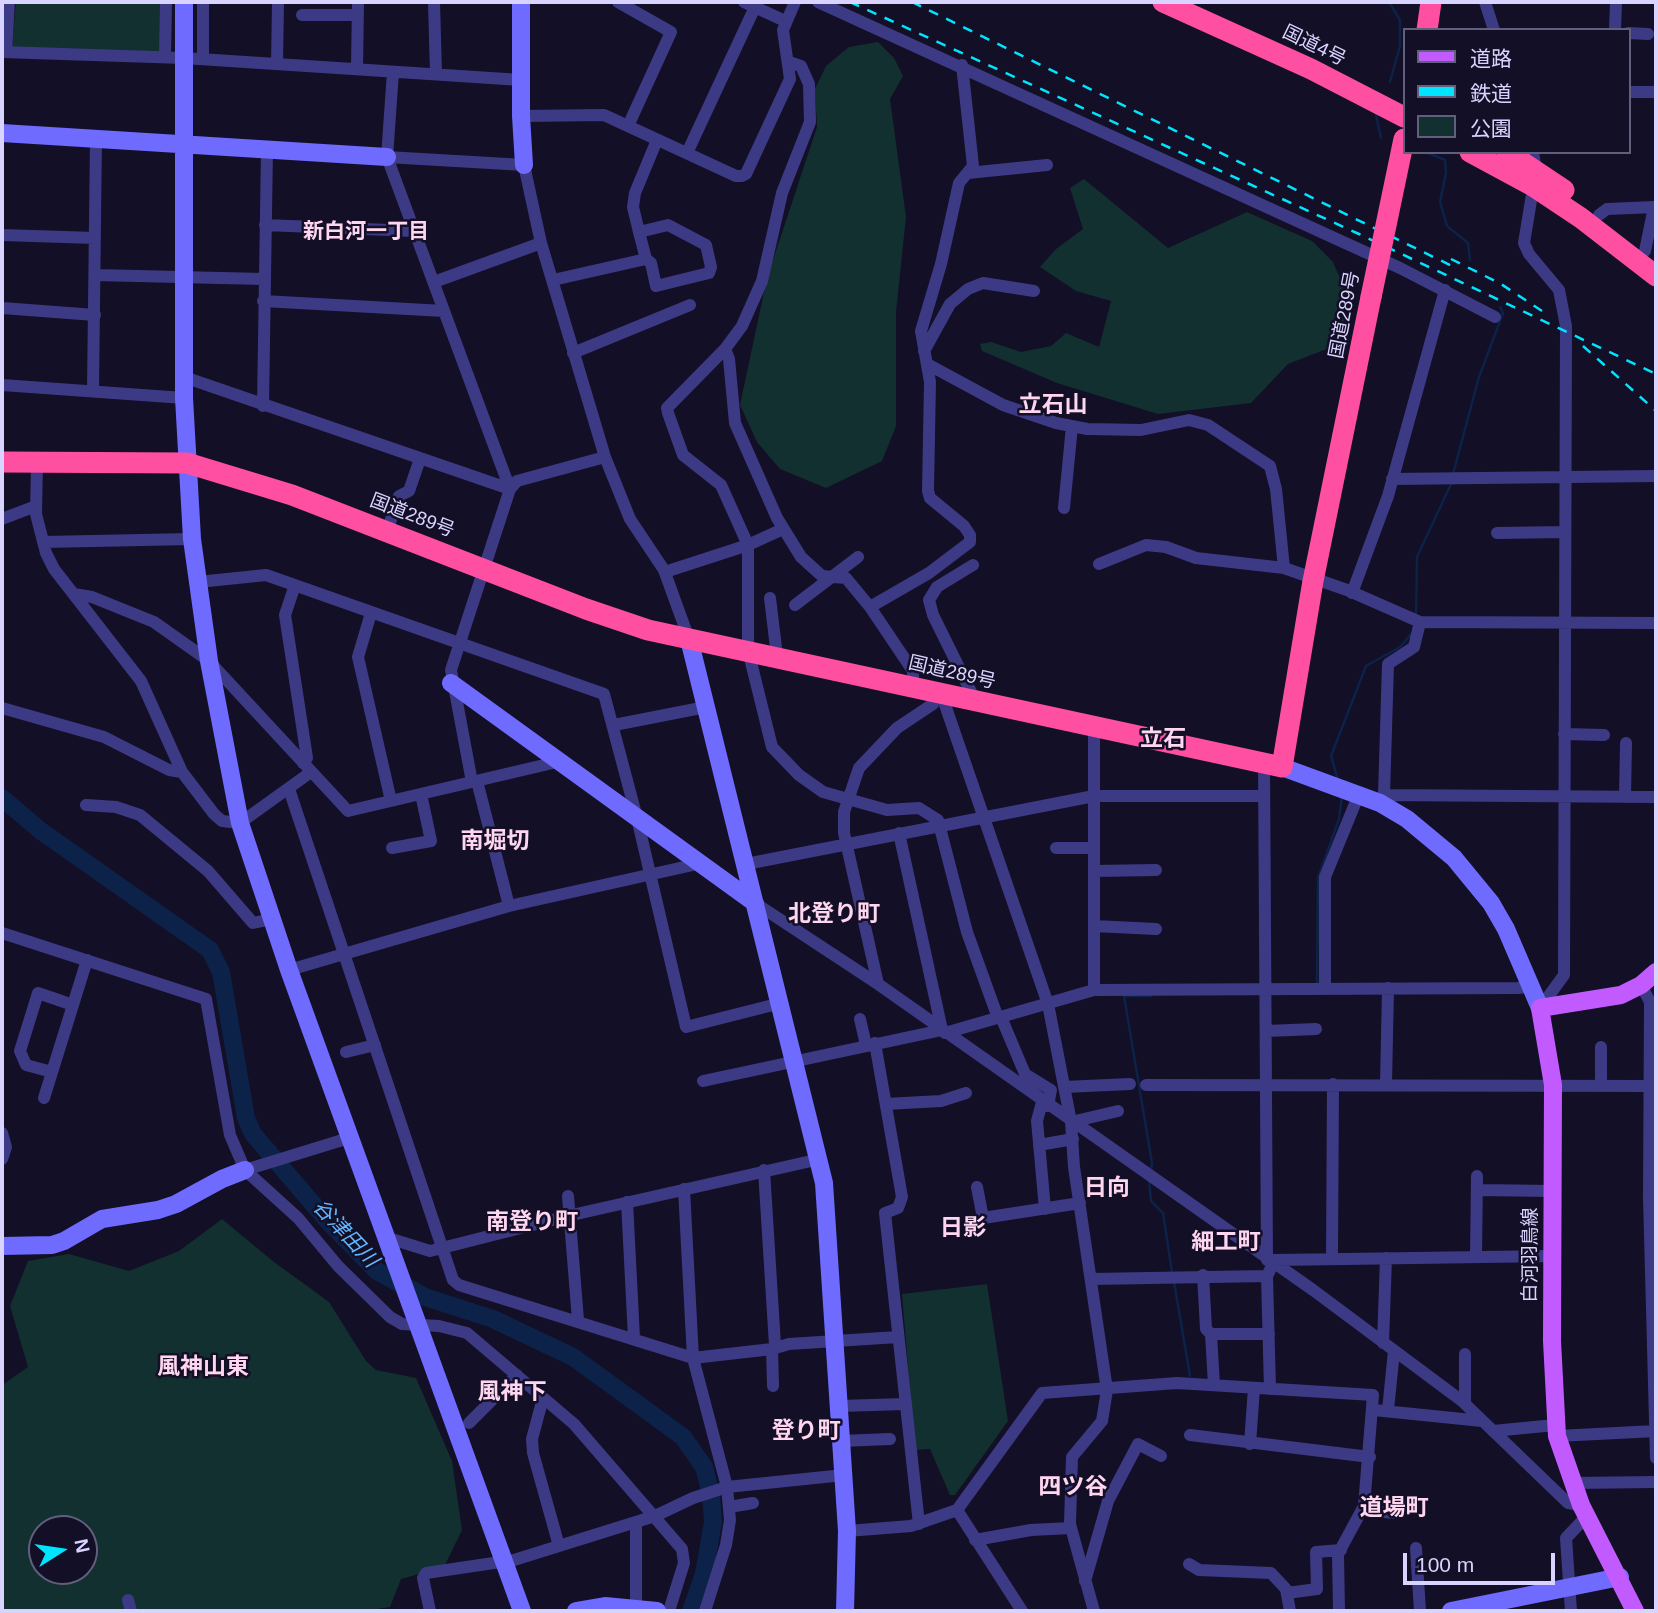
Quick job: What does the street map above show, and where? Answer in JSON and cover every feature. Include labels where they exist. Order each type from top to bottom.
[{"type":"highway","name":"国道4号","points":[[1163,2],[1311,69],[1402,116]]},
{"type":"highway","name":"国道4号","points":[[1199,2],[1402,99]]},
{"type":"highway","points":[[1428,27],[1431,2]]},
{"type":"highway","name":"国道289号","points":[[2,462],[187,463],[292,495],[586,610],[689,639],[1273,764],[1402,149]]},
{"type":"highway","points":[[1478,154],[1534,170],[1581,218],[1656,276]]},
{"type":"highway","points":[[1510,154],[1600,215],[1651,255]]},
{"type":"main road","points":[[1540,1008],[1607,998],[1641,985],[1656,972]]},
{"type":"main road","name":"白河羽鳥線","points":[[1540,1008],[1553,1085],[1552,1256],[1556,1431],[1584,1511],[1635,1611]]},
{"type":"street","points":[[9,2],[4,52],[184,58],[521,80]]},
{"type":"street","points":[[165,57],[166,2]]},
{"type":"street","points":[[184,2],[184,398],[192,539],[209,661],[240,823],[349,1138],[522,1611]]},
{"type":"street","points":[[202,59],[203,2]]},
{"type":"street","points":[[277,64],[278,2]]},
{"type":"street","points":[[434,2],[436,74]]},
{"type":"street","points":[[521,2],[524,165],[541,243],[605,457],[630,519],[665,572],[689,639],[820,1158],[844,1475],[847,1531],[845,1611]]},
{"type":"street","points":[[618,2],[671,32],[628,126]]},
{"type":"street","points":[[521,116],[604,115],[736,176],[746,174],[790,79],[784,37],[785,21],[795,2]]},
{"type":"street","points":[[818,2],[962,65],[1445,290],[1495,317]]},
{"type":"street","points":[[1485,2],[1493,28]]},
{"type":"street","points":[[1615,28],[1616,2]]},
{"type":"street","points":[[687,153],[749,4],[785,21]]},
{"type":"street","points":[[302,15],[358,8],[357,68]]},
{"type":"street","points":[[1630,33],[1648,34]]},
{"type":"street","points":[[789,62],[801,66],[809,84],[810,122],[782,194],[762,281],[742,326],[724,349],[667,408],[668,413],[683,455],[722,485],[748,545],[748,650],[772,747],[816,788],[887,810],[910,807],[926,810],[941,826],[967,932],[1000,1017],[1025,1074],[1051,1090],[1037,1121],[1045,1209]]},
{"type":"street","points":[[870,607],[929,573],[970,542],[970,535],[964,526],[930,498],[928,491],[929,365],[920,331],[941,264],[960,183],[973,166],[962,65]]},
{"type":"street","points":[[393,72],[387,157],[510,489]]},
{"type":"street","points":[[1630,92],[1656,92]]},
{"type":"street","points":[[2,133],[524,165]]},
{"type":"street","points":[[93,390],[96,138]]},
{"type":"street","points":[[639,232],[668,225],[706,245],[711,267],[709,273],[656,286],[651,264],[646,259],[639,232],[633,206],[635,193],[657,140]]},
{"type":"street","points":[[263,406],[267,149]]},
{"type":"street","points":[[968,173],[1047,165]]},
{"type":"street","points":[[1534,170],[1525,218],[1524,243],[1529,254],[1559,290],[1566,312],[1564,975],[1540,1008]]},
{"type":"street","points":[[1600,215],[1608,209],[1654,207],[1651,255]]},
{"type":"street","points":[[265,225],[414,231]]},
{"type":"street","points":[[2,235],[95,238]]},
{"type":"street","points":[[434,282],[541,243]]},
{"type":"street","points":[[553,280],[646,259]]},
{"type":"street","points":[[95,275],[264,278]]},
{"type":"street","points":[[924,351],[950,304],[968,289],[983,283],[1034,291]]},
{"type":"street","points":[[1352,593],[1392,479],[1445,290]]},
{"type":"street","points":[[263,301],[444,311]]},
{"type":"street","points":[[573,353],[690,305]]},
{"type":"street","points":[[2,308],[95,315]]},
{"type":"street","points":[[724,349],[729,359],[735,423],[783,529],[801,557],[822,576],[846,578],[870,607],[929,691],[982,818],[1048,1004],[1071,1122],[1107,1390],[1102,1421],[1072,1457],[1071,1528],[1084,1583],[1094,1611]]},
{"type":"street","points":[[929,365],[1003,405],[1072,426],[1141,430],[1189,420],[1208,425],[1248,449],[1272,471],[1284,568]]},
{"type":"street","points":[[184,377],[510,489]]},
{"type":"street","points":[[2,385],[184,398]]},
{"type":"street","points":[[1064,508],[1072,426]]},
{"type":"street","points":[[509,906],[474,781],[451,683],[451,670],[510,489],[517,481],[605,457]]},
{"type":"street","points":[[387,531],[399,496],[409,491],[420,459]]},
{"type":"street","points":[[37,462],[36,506],[43,542],[54,569],[141,681],[182,772],[222,821],[240,823],[289,789],[307,768],[285,615],[295,585]]},
{"type":"street","points":[[1392,479],[1656,476]]},
{"type":"street","points":[[2,519],[36,506]]},
{"type":"street","points":[[665,572],[748,545],[783,529]]},
{"type":"street","points":[[1497,533],[1564,531]]},
{"type":"street","points":[[43,542],[192,539]]},
{"type":"street","points":[[1099,564],[1146,545],[1166,547],[1196,558],[1284,568],[1420,622],[1656,623]]},
{"type":"street","points":[[795,605],[835,577],[858,556]]},
{"type":"street","points":[[973,565],[937,587],[929,600],[947,646],[976,702]]},
{"type":"street","points":[[198,582],[266,575],[604,694],[637,818],[685,1027],[781,1003]]},
{"type":"street","points":[[74,594],[92,597],[154,622],[209,661],[348,811],[557,762]]},
{"type":"street","points":[[770,598],[777,656]]},
{"type":"street","points":[[371,613],[358,657],[391,802]]},
{"type":"street","points":[[1382,799],[1388,664],[1414,646],[1420,622]]},
{"type":"street","points":[[451,683],[755,903],[877,984],[1269,1267],[1388,1347],[1465,1404],[1568,1503],[1584,1511],[1566,1538],[1571,1611]]},
{"type":"street","points":[[877,984],[846,843],[844,812],[859,768],[876,747],[897,728],[933,704],[929,691]]},
{"type":"street","points":[[614,725],[706,707]]},
{"type":"street","points":[[2,708],[104,737],[169,770],[182,772]]},
{"type":"street","points":[[1094,726],[1094,990]]},
{"type":"street","points":[[1564,734],[1604,735]]},
{"type":"street","points":[[1625,797],[1626,743]]},
{"type":"street","points":[[1270,1389],[1264,796],[1273,764],[1359,794],[1382,799],[1656,797]]},
{"type":"street","points":[[289,789],[453,1280],[458,1284],[693,1358],[772,1349],[789,1344],[898,1337]]},
{"type":"street","points":[[392,848],[431,841],[421,794]]},
{"type":"street","points":[[1325,988],[1325,877],[1359,794]]},
{"type":"street","points":[[289,970],[509,906],[650,874],[709,868],[729,870],[744,857],[846,843],[1094,796],[1264,796]]},
{"type":"street","points":[[1382,799],[1432,839],[1474,880],[1506,929],[1540,1008]]},
{"type":"street","points":[[86,805],[116,807],[140,815],[208,871],[253,923],[272,919]]},
{"type":"street","points":[[899,833],[944,1032]]},
{"type":"street","points":[[1056,848],[1094,848]]},
{"type":"street","points":[[1094,871],[1156,870]]},
{"type":"street","points":[[1094,926],[1156,929]]},
{"type":"street","points":[[2,933],[206,999],[230,1135],[249,1168],[298,1218],[338,1266],[390,1317],[402,1324],[415,1319],[467,1333],[588,1439],[655,1516],[684,1555],[669,1611]]},
{"type":"street","points":[[44,1098],[87,960]]},
{"type":"street","points":[[1641,985],[1650,1002],[1653,1086],[1656,1458]]},
{"type":"street","points":[[703,1081],[795,1062],[801,1058],[944,1032],[1094,990],[1532,986]]},
{"type":"street","points":[[1386,1084],[1388,988]]},
{"type":"street","points":[[52,1072],[26,1065],[20,1051],[38,993],[73,1005]]},
{"type":"street","points":[[860,1019],[870,1044],[886,1104],[902,1197],[898,1208],[885,1213],[919,1524]]},
{"type":"street","points":[[1266,1031],[1316,1029]]},
{"type":"street","points":[[346,1052],[375,1045]]},
{"type":"street","points":[[1601,1046],[1601,1085]]},
{"type":"street","points":[[1064,1087],[1130,1084]]},
{"type":"street","points":[[1332,1259],[1333,1084]]},
{"type":"street","points":[[1146,1085],[1653,1086]]},
{"type":"street","points":[[886,1104],[941,1101],[966,1093]]},
{"type":"street","points":[[1071,1122],[1118,1111]]},
{"type":"street","points":[[2,1133],[6,1147],[2,1159]]},
{"type":"street","points":[[2,1245],[52,1245],[102,1219],[176,1204],[222,1178],[349,1138]]},
{"type":"street","points":[[1039,1144],[1073,1139]]},
{"type":"street","points":[[387,1244],[425,1251],[442,1248],[820,1158]]},
{"type":"street","points":[[764,1170],[774,1332],[773,1386]]},
{"type":"street","points":[[1476,1257],[1477,1176]]},
{"type":"street","points":[[977,1187],[983,1218],[1080,1203]]},
{"type":"street","points":[[684,1189],[693,1358],[727,1488],[729,1507],[726,1545],[705,1611]]},
{"type":"street","points":[[1478,1190],[1552,1191]]},
{"type":"street","points":[[568,1196],[572,1215],[578,1320]]},
{"type":"street","points":[[627,1202],[634,1338]]},
{"type":"street","points":[[1091,1279],[1202,1275],[1269,1267],[1275,1260],[1552,1256]]},
{"type":"street","points":[[1339,1611],[1340,1550],[1362,1510],[1381,1410],[1388,1347],[1387,1258]]},
{"type":"street","points":[[1202,1275],[1206,1329],[1211,1334],[1214,1385]]},
{"type":"street","points":[[1211,1334],[1269,1334]]},
{"type":"street","points":[[1465,1354],[1465,1404]]},
{"type":"street","points":[[469,1423],[517,1375]]},
{"type":"street","points":[[847,1531],[919,1524],[957,1510],[1042,1393],[1177,1383],[1373,1395],[1381,1410]]},
{"type":"street","points":[[1250,1444],[1254,1388]]},
{"type":"street","points":[[543,1398],[532,1439],[533,1453],[559,1546]]},
{"type":"street","points":[[839,1406],[905,1404]]},
{"type":"street","points":[[1381,1410],[1482,1421]]},
{"type":"street","points":[[1493,1431],[1656,1431]]},
{"type":"street","points":[[1190,1435],[1370,1457]]},
{"type":"street","points":[[841,1441],[890,1439]]},
{"type":"street","points":[[1084,1583],[1108,1501],[1138,1444],[1161,1456]]},
{"type":"street","points":[[430,1611],[424,1574],[504,1563],[655,1516],[693,1498],[727,1488],[775,1480],[844,1475]]},
{"type":"street","points":[[1572,1483],[1656,1482]]},
{"type":"street","points":[[729,1507],[753,1503]]},
{"type":"street","points":[[957,1510],[1021,1611]]},
{"type":"street","points":[[1362,1510],[1395,1513]]},
{"type":"street","points":[[636,1522],[636,1608]]},
{"type":"street","points":[[975,1540],[1031,1530],[1071,1528]]},
{"type":"street","points":[[1416,1548],[1420,1611]]},
{"type":"street","points":[[1287,1593],[1317,1588],[1316,1552],[1340,1550]]},
{"type":"street","points":[[1189,1564],[1199,1570],[1271,1573],[1283,1584],[1290,1611]]},
{"type":"street","points":[[1451,1611],[1620,1577]]},
{"type":"street","points":[[576,1611],[605,1606],[657,1611]]},
{"type":"green space","points":[[16,2],[161,2],[162,52],[16,51],[12,46]]},
{"type":"green space","points":[[878,42],[894,58],[903,76],[890,99],[906,217],[896,312],[896,426],[882,461],[826,488],[780,469],[757,442],[740,405],[767,278],[817,127],[815,89],[826,66],[849,47]]},
{"type":"green space","points":[[1084,179],[1168,248],[1247,212],[1312,241],[1333,262],[1345,290],[1346,317],[1337,345],[1288,364],[1251,403],[1158,414],[1057,383],[982,351],[980,344],[991,342],[1021,352],[1051,346],[1066,333],[1099,347],[1111,301],[1076,291],[1040,267],[1056,249],[1083,229],[1070,188]]},
{"type":"green space","points":[[222,1219],[274,1262],[329,1302],[366,1361],[376,1370],[416,1378],[452,1461],[462,1530],[444,1567],[401,1579],[390,1607],[364,1611],[2,1611],[2,1385],[28,1367],[10,1306],[28,1261],[69,1254],[129,1271],[179,1251]]},
{"type":"green space","points":[[987,1284],[1008,1421],[955,1495],[950,1495],[930,1449],[915,1450],[902,1294]]},
{"type":"waterway","points":[[1389,2],[1400,20],[1400,46],[1390,82]]},
{"type":"waterway","points":[[1376,115],[1381,138]]},
{"type":"waterway","points":[[1430,154],[1445,160],[1446,173],[1440,202],[1447,226],[1468,243],[1470,260]]},
{"type":"waterway","points":[[1453,474],[1479,377],[1503,313],[1500,307]]},
{"type":"waterway","points":[[1416,617],[1417,557],[1451,484]]},
{"type":"waterway","points":[[1338,780],[1331,756],[1366,666],[1400,647],[1412,633]]},
{"type":"waterway","points":[[1317,985],[1318,878],[1339,819],[1342,796]]},
{"type":"waterway","name":"谷津田川","points":[[2,798],[41,831],[210,950],[221,972],[246,1118],[253,1134],[326,1219],[377,1271],[425,1297],[493,1319],[573,1357],[683,1437],[704,1467],[711,1494],[713,1522],[704,1574],[691,1611]]},
{"type":"waterway","points":[[1151,996],[1124,996],[1151,1170]]},
{"type":"waterway","points":[[1149,1180],[1151,1201],[1163,1213],[1172,1272]]},
{"type":"waterway","points":[[1174,1282],[1190,1376]]},
{"type":"railway","points":[[850,2],[1359,234],[1656,374]]},
{"type":"railway","points":[[912,2],[1458,269]]},
{"type":"railway","points":[[1451,259],[1501,284],[1545,313]]},
{"type":"railway","points":[[1583,346],[1656,411]]},
{"type":"district","name":"新白河一丁目","points":[[366,232]]},
{"type":"district","name":"立石山","points":[[1053,406]]},
{"type":"district","name":"立石","points":[[1163,740]]},
{"type":"district","name":"南堀切","points":[[495,842]]},
{"type":"district","name":"北登り町","points":[[834,915]]},
{"type":"district","name":"日向","points":[[1107,1189]]},
{"type":"district","name":"南登り町","points":[[532,1223]]},
{"type":"district","name":"日影","points":[[963,1229]]},
{"type":"district","name":"細工町","points":[[1226,1243]]},
{"type":"district","name":"風神山東","points":[[203,1368]]},
{"type":"district","name":"風神下","points":[[512,1393]]},
{"type":"district","name":"登り町","points":[[806,1432]]},
{"type":"district","name":"四ツ谷","points":[[1073,1488]]},
{"type":"district","name":"道場町","points":[[1394,1509]]}]
